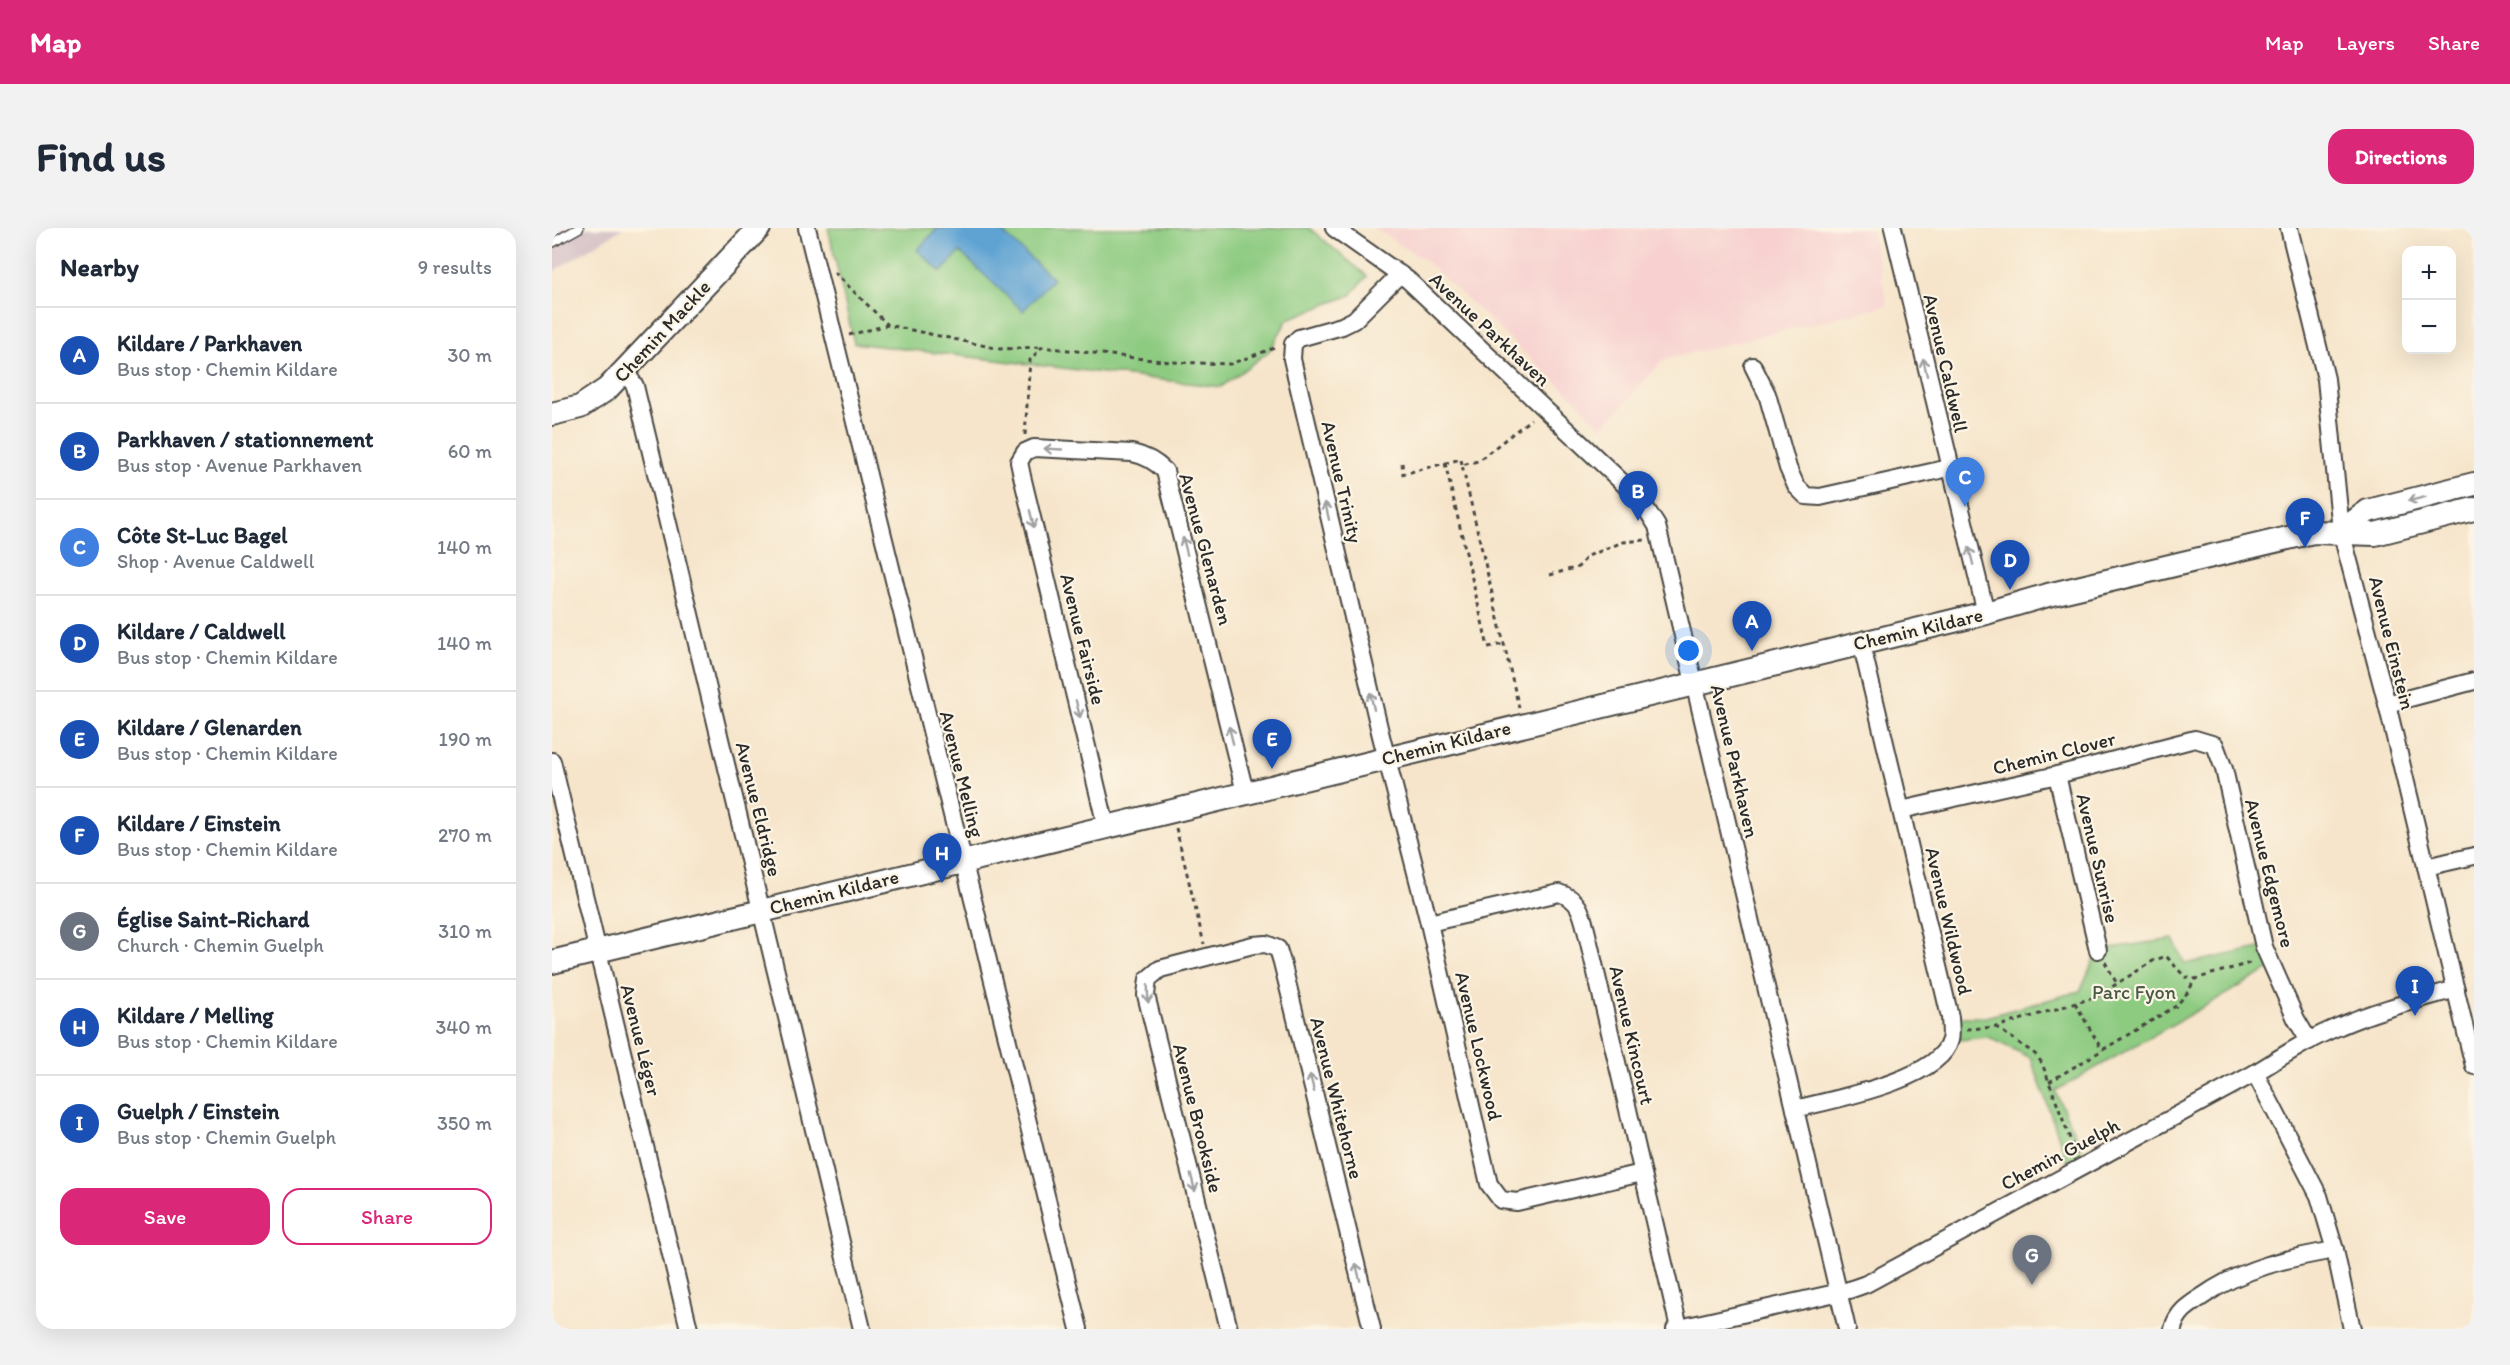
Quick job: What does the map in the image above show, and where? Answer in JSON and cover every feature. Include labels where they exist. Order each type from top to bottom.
[{"type":"street","name":"Chemin Mackle","points":[[552,414],[571,410],[607,389],[759,228]]},
{"type":"street","name":"Avenue Melling","points":[[807,228],[1079,1329]]},
{"type":"street","name":"Avenue Parkhaven","points":[[1334,228],[1400,274],[1625,485],[1650,513],[1662,539],[1847,1329]]},
{"type":"street","name":"Avenue Caldwell","points":[[1893,228],[1949,468],[1986,613]]},
{"type":"street","name":"Avenue Einstein","points":[[2289,228],[2326,380],[2341,531],[2456,989],[2470,1031],[2474,1066]]},
{"type":"street","points":[[1285,347],[1303,335],[1342,326],[1354,320],[1400,274]]},
{"type":"street","name":"Avenue Trinity","points":[[1285,347],[1293,366],[1388,757]]},
{"type":"street","points":[[1753,366],[1776,421],[1788,468],[1796,486],[1806,496],[1820,497],[1949,468]]},
{"type":"street","name":"Avenue Eldridge","points":[[625,371],[635,386],[862,1329]]},
{"type":"street","name":"Avenue Glenarden","points":[[1022,457],[1034,448],[1132,453],[1156,462],[1165,471],[1245,792]]},
{"type":"street","name":"Avenue Fairside","points":[[1022,457],[1106,826]]},
{"type":"street","points":[[2341,531],[2368,511],[2474,484]]},
{"type":"street","name":"Chemin Kildare","points":[[552,962],[1986,613],[2048,595],[2163,567],[2313,532],[2341,531],[2375,534],[2474,509]]},
{"type":"street","name":"Avenue Wildwood","points":[[1861,642],[1950,1017],[1950,1030]]},
{"type":"street","points":[[2386,704],[2474,681]]},
{"type":"street","name":"Chemin Clover","points":[[1901,810],[2057,775],[2195,739],[2215,745]]},
{"type":"street","name":"Avenue Edgemore","points":[[2215,745],[2224,769],[2268,957],[2308,1041]]},
{"type":"street","name":"Avenue Lockwood","points":[[1388,757],[1490,1184],[1501,1200],[1517,1202],[1642,1173]]},
{"type":"street","name":"Avenue Léger","points":[[552,760],[689,1329]]},
{"type":"street","name":"Avenue Sunrise","points":[[2057,775],[2098,950]]},
{"type":"street","points":[[2426,867],[2474,856]]},
{"type":"street","name":"Avenue Kincourt","points":[[1429,923],[1559,892],[1576,901],[1581,910],[1587,933],[1677,1329]]},
{"type":"street","name":"Avenue Whitehorne","points":[[1205,951],[1266,944],[1278,949],[1372,1329]]},
{"type":"street","name":"Avenue Brookside","points":[[1205,951],[1160,969],[1148,979],[1146,995],[1229,1329]]},
{"type":"street","name":"Chemin Guelph","points":[[1677,1329],[1838,1292],[1875,1279],[2255,1073],[2308,1041],[2376,1012],[2456,989]]},
{"type":"street","points":[[1795,1109],[1867,1091],[1915,1074],[1937,1059],[1950,1041],[1950,1030]]},
{"type":"street","points":[[2255,1073],[2319,1196],[2335,1250],[2352,1329]]},
{"type":"street","points":[[2173,1329],[2178,1314],[2217,1286],[2247,1271],[2285,1260],[2335,1250]]},
{"type":"lane","points":[[552,243],[579,228]]},
{"type":"path","points":[[818,269],[832,270],[888,325]]},
{"type":"path","points":[[834,339],[888,325],[1000,349],[1042,347],[1170,362],[1230,364],[1285,347]]},
{"type":"path","points":[[1022,457],[1030,360],[1042,347]]},
{"type":"path","points":[[1462,465],[1478,461],[1515,434],[1531,419]]},
{"type":"path","points":[[1402,463],[1403,474],[1461,459],[1519,708]]},
{"type":"path","points":[[1445,463],[1488,647],[1504,644]]},
{"type":"path","points":[[1550,575],[1578,567],[1588,556],[1623,542],[1662,539]]},
{"type":"path","points":[[1175,826],[1205,951]]},
{"type":"path","points":[[2098,950],[2117,984]]},
{"type":"path","points":[[1950,1030],[1996,1026],[2096,997],[2152,961],[2166,956],[2185,977],[2196,979],[2268,957]]},
{"type":"path","points":[[2049,1082],[2176,1006],[2196,979]]},
{"type":"path","points":[[2075,1004],[2102,1050]]},
{"type":"path","points":[[1996,1026],[2034,1054],[2042,1063],[2080,1167]]},
{"type":"shaded area","points":[[552,228],[623,228],[552,272]]},
{"type":"shaded area","points":[[1374,228],[1870,228],[1888,305],[1663,360],[1602,428],[1579,403],[1426,261]]},
{"type":"green space","points":[[828,228],[1309,228],[1367,276],[1351,295],[1288,319],[1269,351],[1221,387],[854,343]]},
{"type":"green space","name":"Parc Fyon","points":[[2173,939],[2185,964],[2264,947],[2272,968],[2055,1091],[2088,1163],[2071,1172],[2031,1058],[1988,1037],[1950,1041],[1950,1017],[1986,1017],[2080,991],[2098,950]]},
{"type":"water","points":[[938,228],[998,228],[1053,279],[1023,311],[960,252],[941,272],[917,250]]},
{"type":"place","name":"Côte St-Luc Bagel","points":[[1965,507]]},
{"type":"place","name":"Parkhaven / stationnement","points":[[1638,521]]},
{"type":"place","name":"Kildare / Einstein","points":[[2305,548]]},
{"type":"place","name":"Kildare / Caldwell","points":[[2010,590]]},
{"type":"place","name":"Kildare / Parkhaven","points":[[1752,651]]},
{"type":"place","name":"Kildare / Glenarden","points":[[1272,769]]},
{"type":"place","name":"Kildare / Melling","points":[[942,883]]},
{"type":"place","name":"Guelph / Einstein","points":[[2415,1016]]},
{"type":"place","name":"Église Saint-Richard","points":[[2032,1285]]}]
